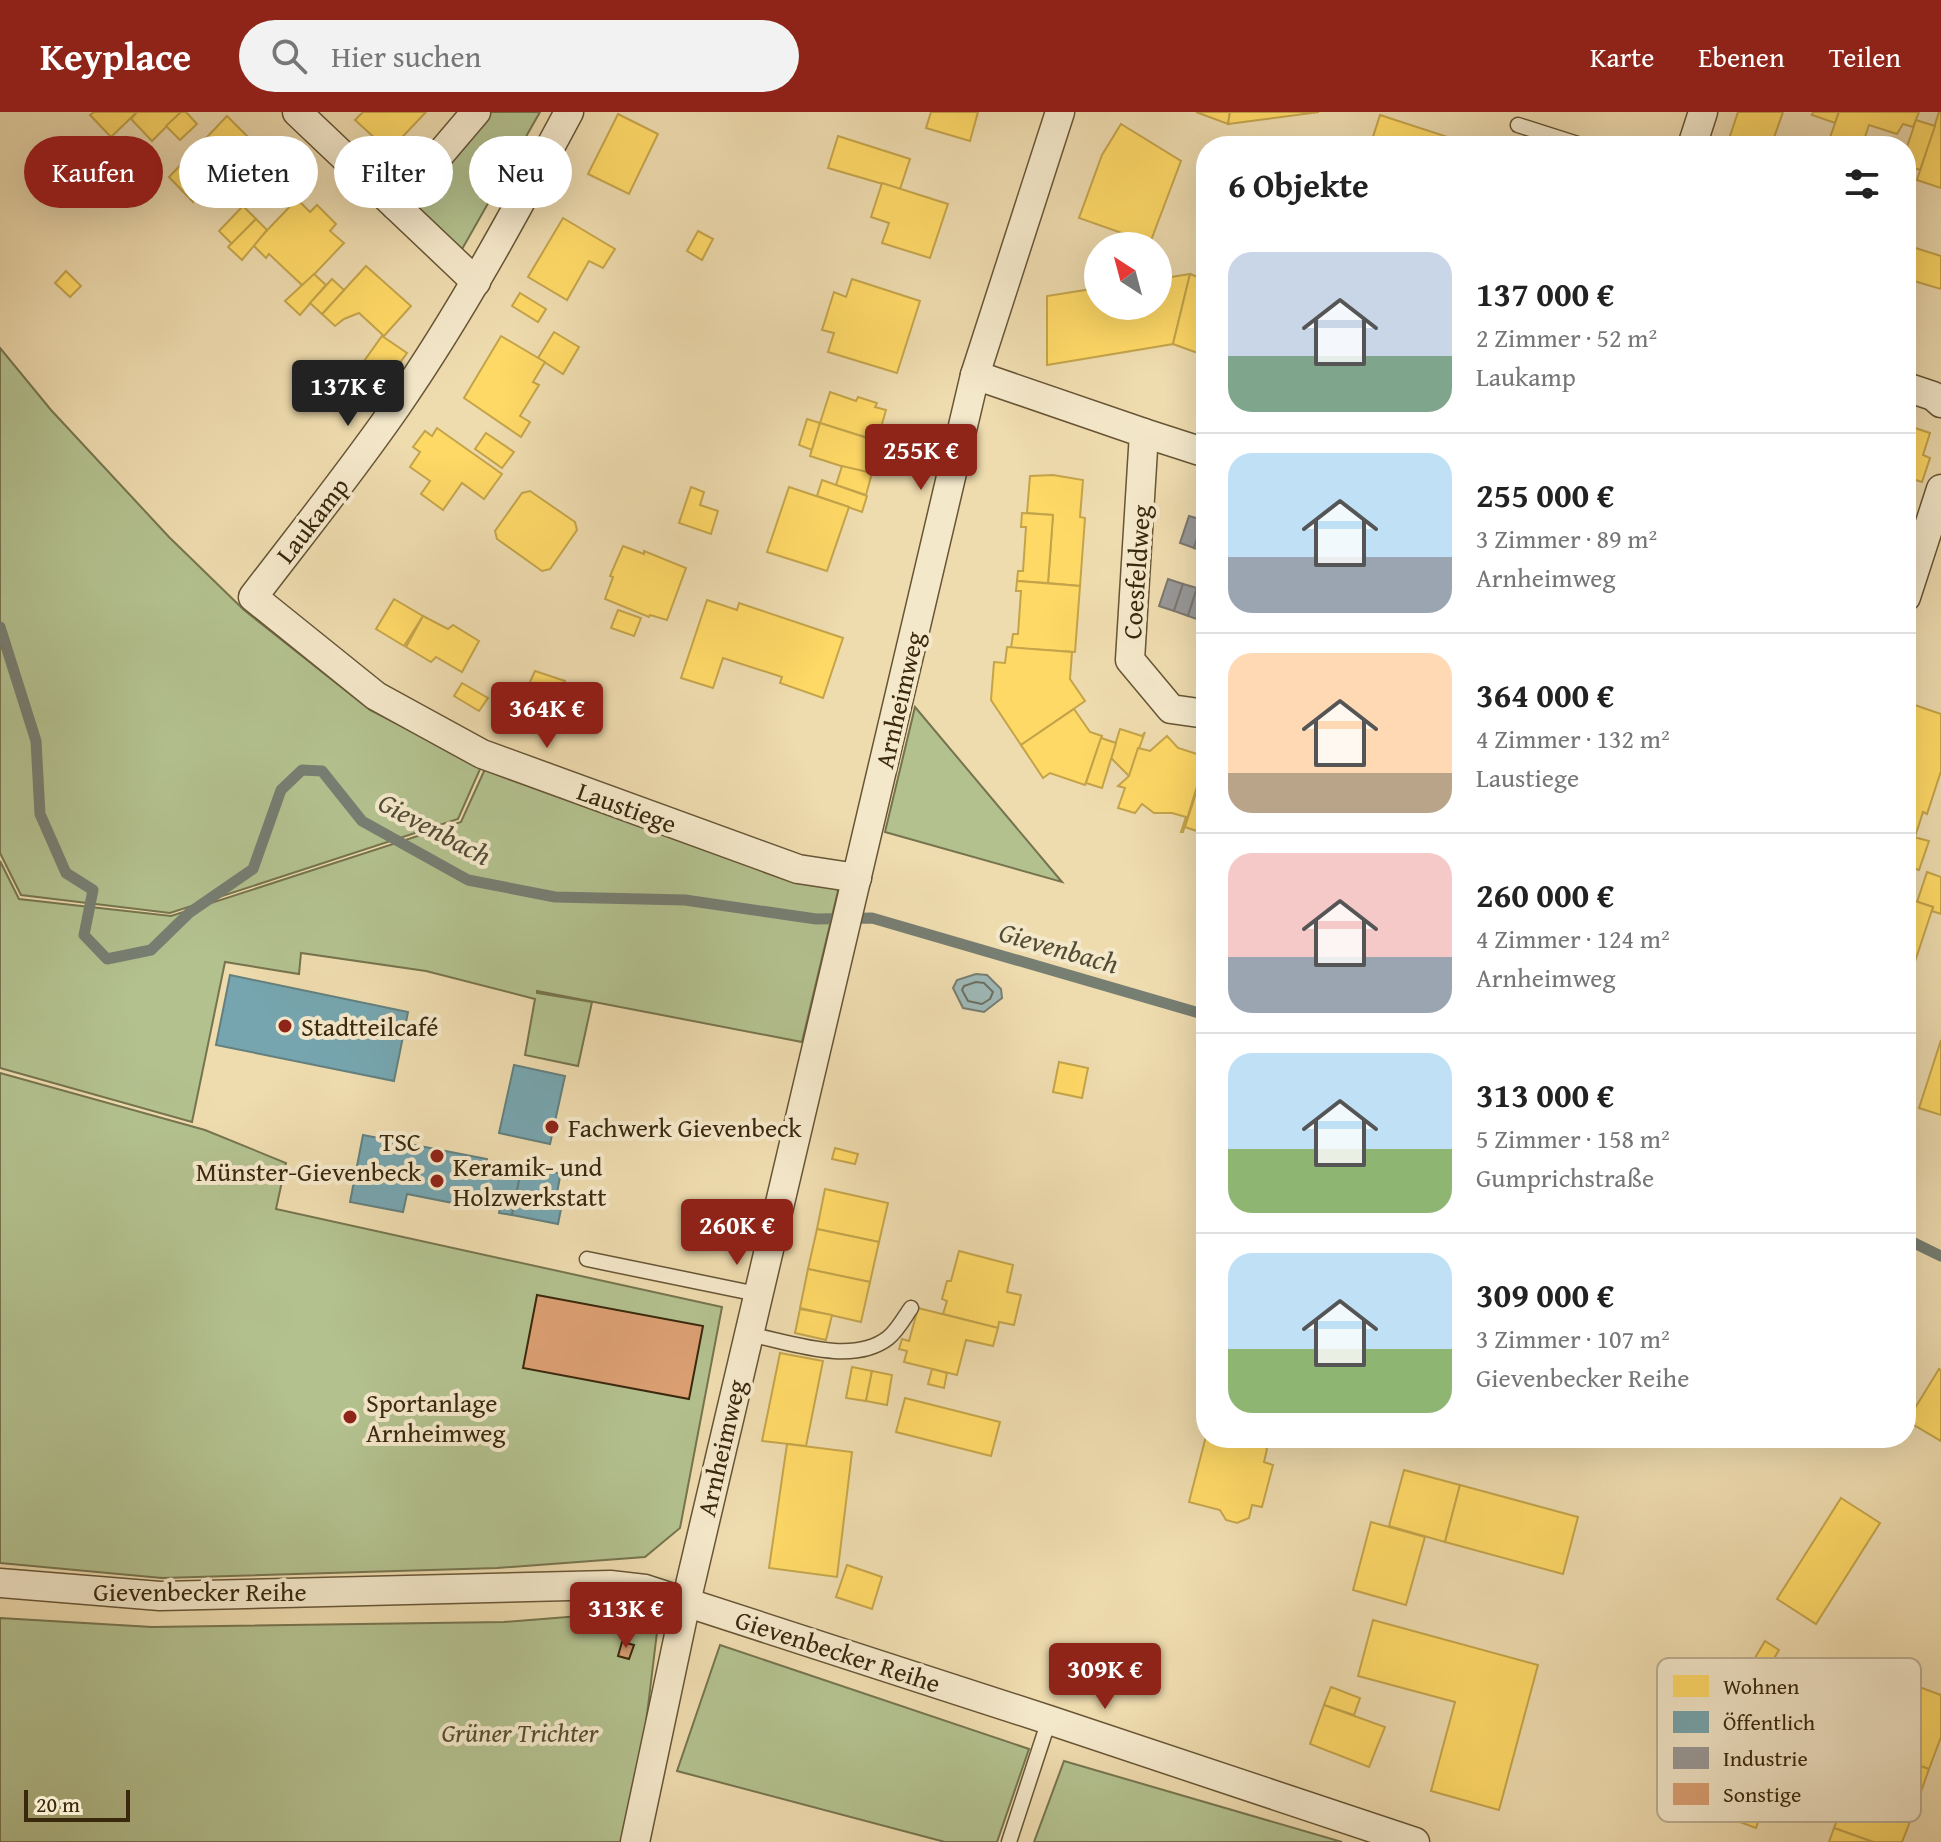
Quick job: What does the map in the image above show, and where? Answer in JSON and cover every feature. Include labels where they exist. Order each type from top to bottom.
[{"type":"street","points":[[297,112],[334,147]]},
{"type":"street","points":[[453,139],[476,112]]},
{"type":"street","name":"Laukamp","points":[[253,597],[397,406],[476,282],[569,112]]},
{"type":"street","name":"Arnheimweg","points":[[635,1842],[757,1294],[975,375],[1060,112]]},
{"type":"street","points":[[1695,136],[1703,112]]},
{"type":"street","points":[[398,208],[476,282]]},
{"type":"street","points":[[975,375],[1196,450]]},
{"type":"street","points":[[1916,390],[1933,396],[1941,403]]},
{"type":"street","name":"Coesfeldweg","points":[[1144,433],[1130,660],[1171,709],[1196,713]]},
{"type":"street","points":[[1916,566],[1941,489]]},
{"type":"street","name":"Laustiege","points":[[253,597],[376,696],[482,754],[798,869],[856,884]]},
{"type":"street","name":"Gievenbecker Reihe","points":[[0,1583],[160,1596],[610,1585],[645,1589],[1415,1842]]},
{"type":"lane","points":[[1518,125],[1553,136]]},
{"type":"lane","points":[[587,1259],[757,1294]]},
{"type":"lane","points":[[748,1334],[844,1352],[869,1349],[890,1337],[911,1308]]},
{"type":"lane","points":[[1009,1842],[1049,1720]]},
{"type":"green space","points":[[491,112],[540,112],[526,136],[471,136]]},
{"type":"green space","points":[[469,139],[469,208],[485,208],[461,251],[414,208],[453,208],[453,158]]},
{"type":"green space","points":[[0,348],[51,410],[169,537],[244,610],[370,710],[481,767],[458,819],[170,913],[21,895],[0,853]]},
{"type":"green space","points":[[915,707],[1062,882],[885,832]]},
{"type":"green space","points":[[485,769],[843,870],[802,1042],[537,991],[592,1002],[578,1066],[525,1055],[535,999],[426,971],[301,953],[299,974],[225,962],[192,1122],[0,1068],[0,861],[19,899],[171,916],[461,822]]},
{"type":"green space","name":"Sportanlage Arnheimweg","points":[[0,1073],[205,1130],[286,1163],[276,1209],[722,1307],[680,1528],[645,1557],[497,1568],[162,1578],[0,1563]]},
{"type":"green space","name":"Grüner Trichter","points":[[605,1614],[657,1632],[640,1773],[623,1842],[0,1842],[0,1618],[152,1627],[504,1622]]},
{"type":"green space","points":[[720,1645],[1029,1749],[997,1842],[945,1842],[677,1771]]},
{"type":"green space","points":[[1064,1761],[1342,1842],[1034,1842]]},
{"type":"water","points":[[976,974],[987,975],[1001,989],[1002,998],[984,1012],[963,1008],[953,988],[957,980]]},
{"type":"building: Wohnen","points":[[94,112],[137,112],[112,136],[90,115]]},
{"type":"building: Wohnen","points":[[137,112],[181,112],[157,136],[147,136],[131,119]]},
{"type":"building: Wohnen","points":[[181,112],[186,112],[197,124],[179,139],[166,126]]},
{"type":"building: Wohnen","points":[[363,112],[426,112],[403,136],[373,136],[355,120]]},
{"type":"building: Wohnen","points":[[931,112],[978,112],[970,141],[926,128]]},
{"type":"building: Wohnen","points":[[1196,112],[1230,112],[1228,124]]},
{"type":"building: Wohnen","points":[[1230,112],[1319,112],[1228,124]]},
{"type":"building: Wohnen","points":[[1738,112],[1783,112],[1775,136],[1730,136]]},
{"type":"building: Wohnen","points":[[1813,112],[1839,112],[1835,123],[1812,115]]},
{"type":"building: Wohnen","points":[[1839,112],[1919,112],[1913,127],[1903,124],[1897,134],[1869,125],[1865,136],[1831,136]]},
{"type":"building: Wohnen","points":[[1941,112],[1941,188],[1917,180]]},
{"type":"building: Wohnen","points":[[618,114],[658,134],[629,194],[588,174]]},
{"type":"building: Wohnen","points":[[1380,115],[1445,136],[1373,136]]},
{"type":"building: Wohnen","points":[[227,116],[247,136],[208,136]]},
{"type":"building: Wohnen","points":[[1916,120],[1935,126],[1920,170],[1916,169],[1916,136],[1911,136]]},
{"type":"building: Wohnen","points":[[1121,124],[1181,161],[1154,232],[1119,232],[1079,218],[1102,155]]},
{"type":"building: Wohnen","points":[[838,136],[910,159],[900,189],[828,168]]},
{"type":"building: Wohnen","points":[[179,166],[179,187],[169,177]]},
{"type":"building: Wohnen","points":[[882,183],[948,204],[930,258],[882,243],[889,223],[871,217]]},
{"type":"building: Wohnen","points":[[318,206],[336,224],[330,231],[344,243],[303,286],[269,254],[266,258],[253,245],[288,208],[306,208],[310,212]]},
{"type":"building: Wohnen","points":[[241,208],[256,219],[232,244],[219,231]]},
{"type":"building: Wohnen","points":[[563,218],[615,249],[603,268],[589,261],[567,300],[528,277]]},
{"type":"building: Wohnen","points":[[256,219],[267,230],[242,260],[228,247]]},
{"type":"building: Wohnen","points":[[698,231],[713,239],[702,260],[687,251]]},
{"type":"building: Wohnen","points":[[1916,248],[1941,256],[1941,289],[1916,282]]},
{"type":"building: Wohnen","points":[[366,266],[411,306],[384,336],[359,313],[335,326],[322,314]]},
{"type":"building: Wohnen","points":[[66,271],[81,286],[70,297],[55,283]]},
{"type":"building: Wohnen","points":[[314,274],[326,285],[300,315],[285,301]]},
{"type":"building: Wohnen","points":[[1190,274],[1173,344],[1047,365],[1047,296],[1084,290],[1084,320],[1172,320],[1172,277]]},
{"type":"building: Wohnen","points":[[1190,274],[1196,276],[1196,352],[1173,344]]},
{"type":"building: Wohnen","points":[[332,279],[344,290],[322,314],[310,303]]},
{"type":"building: Wohnen","points":[[852,279],[920,301],[897,373],[828,352],[834,333],[822,330],[834,292],[846,297]]},
{"type":"building: Wohnen","points":[[520,293],[546,309],[538,322],[512,306]]},
{"type":"building: Wohnen","points":[[554,332],[579,347],[563,374],[538,358]]},
{"type":"building: Wohnen","points":[[382,336],[407,353],[373,399],[349,382]]},
{"type":"building: Wohnen","points":[[501,336],[545,362],[533,382],[539,385],[520,416],[530,422],[521,437],[464,398]]},
{"type":"building: Wohnen","points":[[830,392],[856,401],[858,397],[877,403],[875,407],[886,410],[877,441],[820,423]]},
{"type":"building: Wohnen","points":[[807,419],[820,423],[812,450],[799,445]]},
{"type":"building: Wohnen","points":[[820,423],[877,441],[866,474],[810,456]]},
{"type":"building: Wohnen","points":[[437,428],[502,474],[484,499],[462,483],[443,510],[421,494],[430,481],[410,467],[420,452],[413,447],[425,431],[432,436]]},
{"type":"building: Wohnen","points":[[1916,428],[1930,433],[1923,455],[1930,458],[1922,482],[1916,480]]},
{"type":"building: Wohnen","points":[[486,433],[514,452],[502,468],[475,449]]},
{"type":"building: Wohnen","points":[[842,466],[872,473],[866,495],[836,485]]},
{"type":"building: Wohnen","points":[[1053,475],[1083,480],[1080,517],[1085,518],[1080,586],[1048,583],[1053,515],[1027,513],[1030,476]]},
{"type":"building: Wohnen","points":[[822,480],[867,496],[862,512],[817,496]]},
{"type":"building: Wohnen","points":[[691,487],[704,492],[700,505],[718,511],[711,534],[679,523]]},
{"type":"building: Wohnen","points":[[789,487],[849,507],[827,571],[767,552]]},
{"type":"building: Wohnen","points":[[530,491],[575,522],[577,530],[550,569],[542,571],[497,539],[495,531],[522,493]]},
{"type":"building: Wohnen","points":[[1022,513],[1053,515],[1048,583],[1017,581],[1018,571],[1023,571],[1026,527],[1021,527]]},
{"type":"building: Wohnen","points":[[623,546],[686,568],[667,620],[649,617],[605,599],[613,577],[610,576]]},
{"type":"building: Wohnen","points":[[1017,581],[1080,586],[1075,652],[1011,648],[1013,634],[1018,634],[1021,591],[1016,591]]},
{"type":"building: Wohnen","points":[[394,599],[423,616],[404,646],[376,629]]},
{"type":"building: Wohnen","points":[[707,600],[737,610],[739,603],[843,638],[823,698],[780,683],[782,677],[723,658],[713,688],[681,678]]},
{"type":"building: Wohnen","points":[[618,610],[641,618],[634,636],[611,628]]},
{"type":"building: Wohnen","points":[[423,616],[448,629],[453,625],[479,641],[462,672],[436,657],[431,662],[406,647]]},
{"type":"building: Wohnen","points":[[1007,647],[1072,652],[1070,679],[1085,701],[1021,745],[991,700],[994,662],[1005,663]]},
{"type":"building: Wohnen","points":[[535,671],[565,681],[551,722],[517,710]]},
{"type":"building: Wohnen","points":[[462,683],[488,698],[479,711],[454,696]]},
{"type":"building: Wohnen","points":[[1916,705],[1941,714],[1941,771],[1927,814],[1923,812],[1916,834]]},
{"type":"building: Wohnen","points":[[1074,709],[1090,732],[1102,736],[1085,785],[1050,773],[1043,778],[1021,745]]},
{"type":"building: Wohnen","points":[[1120,729],[1142,736],[1145,732],[1129,776],[1111,758]]},
{"type":"building: Wohnen","points":[[1167,736],[1178,748],[1196,754],[1196,790],[1183,832],[1186,817],[1154,813],[1142,804],[1135,813],[1118,808],[1125,788],[1118,786],[1129,776],[1138,748],[1150,751]]},
{"type":"building: Wohnen","points":[[1101,738],[1116,743],[1102,788],[1086,783]]},
{"type":"building: Wohnen","points":[[1196,793],[1196,831],[1185,827]]},
{"type":"building: Wohnen","points":[[1916,838],[1929,841],[1919,870],[1916,869]]},
{"type":"building: Wohnen","points":[[1927,872],[1941,877],[1941,914],[1932,911],[1933,907],[1917,902]]},
{"type":"building: Wohnen","points":[[1916,901],[1933,907],[1916,959]]},
{"type":"building: Wohnen","points":[[1941,1040],[1941,1115],[1919,1108]]},
{"type":"building: Wohnen","points":[[1059,1062],[1088,1068],[1082,1098],[1053,1092]]},
{"type":"building: Wohnen","points":[[835,1148],[858,1154],[855,1164],[832,1159]]},
{"type":"building: Wohnen","points":[[825,1189],[888,1203],[879,1242],[817,1229]]},
{"type":"building: Wohnen","points":[[817,1229],[879,1242],[870,1282],[808,1269]]},
{"type":"building: Wohnen","points":[[959,1251],[1013,1265],[1007,1292],[1021,1295],[1014,1325],[999,1322],[998,1328],[943,1314],[947,1301],[942,1299],[947,1281],[951,1281]]},
{"type":"building: Wohnen","points":[[808,1269],[870,1282],[861,1322],[800,1308]]},
{"type":"building: Wohnen","points":[[918,1308],[998,1328],[993,1346],[966,1340],[957,1375],[904,1362],[907,1351],[899,1349],[902,1339],[909,1341]]},
{"type":"building: Wohnen","points":[[800,1309],[832,1315],[826,1340],[795,1333]]},
{"type":"building: Wohnen","points":[[780,1353],[823,1361],[806,1446],[762,1441]]},
{"type":"building: Wohnen","points":[[852,1367],[872,1371],[866,1401],[846,1398]]},
{"type":"building: Wohnen","points":[[932,1369],[947,1373],[944,1388],[928,1384]]},
{"type":"building: Wohnen","points":[[1941,1370],[1941,1441],[1916,1426],[1916,1406]]},
{"type":"building: Wohnen","points":[[872,1371],[892,1375],[887,1405],[866,1401]]},
{"type":"building: Wohnen","points":[[905,1398],[1000,1422],[991,1456],[896,1432]]},
{"type":"building: Wohnen","points":[[787,1444],[852,1452],[837,1577],[769,1568]]},
{"type":"building: Wohnen","points":[[1203,1448],[1267,1449],[1264,1462],[1273,1465],[1262,1507],[1252,1505],[1249,1518],[1237,1523],[1226,1520],[1220,1510],[1189,1502]]},
{"type":"building: Wohnen","points":[[1404,1470],[1460,1485],[1445,1542],[1389,1526]]},
{"type":"building: Wohnen","points":[[1460,1485],[1578,1517],[1563,1574],[1445,1542]]},
{"type":"building: Wohnen","points":[[1841,1498],[1880,1523],[1816,1624],[1777,1599]]},
{"type":"building: Wohnen","points":[[1371,1522],[1425,1537],[1406,1605],[1353,1590]]},
{"type":"building: Wohnen","points":[[847,1565],[882,1577],[872,1609],[836,1597]]},
{"type":"building: Wohnen","points":[[1373,1620],[1538,1665],[1499,1810],[1431,1791],[1455,1702],[1358,1676]]},
{"type":"building: Wohnen","points":[[1765,1641],[1779,1650],[1774,1658],[1755,1658]]},
{"type":"building: Wohnen","points":[[1331,1687],[1360,1698],[1354,1715],[1324,1705]]},
{"type":"building: Wohnen","points":[[1921,1688],[1941,1695],[1941,1737],[1929,1769],[1921,1766]]},
{"type":"building: Wohnen","points":[[1324,1705],[1385,1727],[1369,1767],[1310,1744]]},
{"type":"building: Wohnen","points":[[1921,1766],[1929,1769],[1921,1792]]},
{"type":"building: Wohnen","points":[[1740,1822],[1758,1822],[1756,1828]]},
{"type":"building: Wohnen","points":[[1836,1822],[1910,1822],[1902,1842],[1873,1842],[1834,1828]]},
{"type":"building: Wohnen","points":[[1834,1828],[1873,1842],[1829,1842]]},
{"type":"building: Öffentlich","points":[[230,975],[408,1012],[394,1081],[216,1045]]},
{"type":"building: Öffentlich","points":[[514,1065],[565,1076],[550,1144],[499,1133]]},
{"type":"building: Öffentlich","name":"Keramik- und Holzwerkstatt","points":[[363,1135],[487,1159],[486,1164],[507,1169],[508,1164],[522,1166],[512,1215],[499,1213],[500,1208],[479,1204],[478,1208],[407,1194],[403,1212],[350,1202]]},
{"type":"building: Öffentlich","points":[[522,1166],[568,1175],[567,1179],[560,1177],[556,1198],[563,1199],[558,1224],[512,1215]]},
{"type":"building: Industrie","points":[[1189,516],[1196,518],[1194,548],[1180,543]]},
{"type":"building: Industrie","points":[[1168,579],[1183,584],[1174,611],[1159,606]]},
{"type":"building: Industrie","points":[[1183,584],[1196,588],[1188,616],[1174,611]]},
{"type":"building: Industrie","points":[[1196,591],[1196,619],[1188,616]]},
{"type":"building: Sonstige","points":[[537,1295],[703,1326],[689,1399],[523,1368]]},
{"type":"building: Sonstige","points":[[622,1642],[634,1645],[629,1659],[618,1656]]},
{"type":"waterway","name":"Gievenbach","points":[[0,627],[36,741],[40,814],[66,873],[93,890],[84,935],[107,959],[151,950],[189,913],[253,869],[281,790],[302,770],[322,771],[362,821],[468,880],[555,897],[685,900],[816,919],[872,918],[1196,1012]]},
{"type":"waterway","name":"Gievenbach","points":[[1916,1244],[1941,1256]]},
{"type":"place","name":"Stadtteilcafé","points":[[285,1026]]},
{"type":"place","name":"Fachwerk Gievenbeck","points":[[552,1127]]},
{"type":"place","name":"TSC Münster-Gievenbeck","points":[[437,1156]]},
{"type":"place","name":"Keramik- und Holzwerkstatt","points":[[437,1181]]},
{"type":"place","name":"Sportanlage Arnheimweg","points":[[350,1417]]}]
